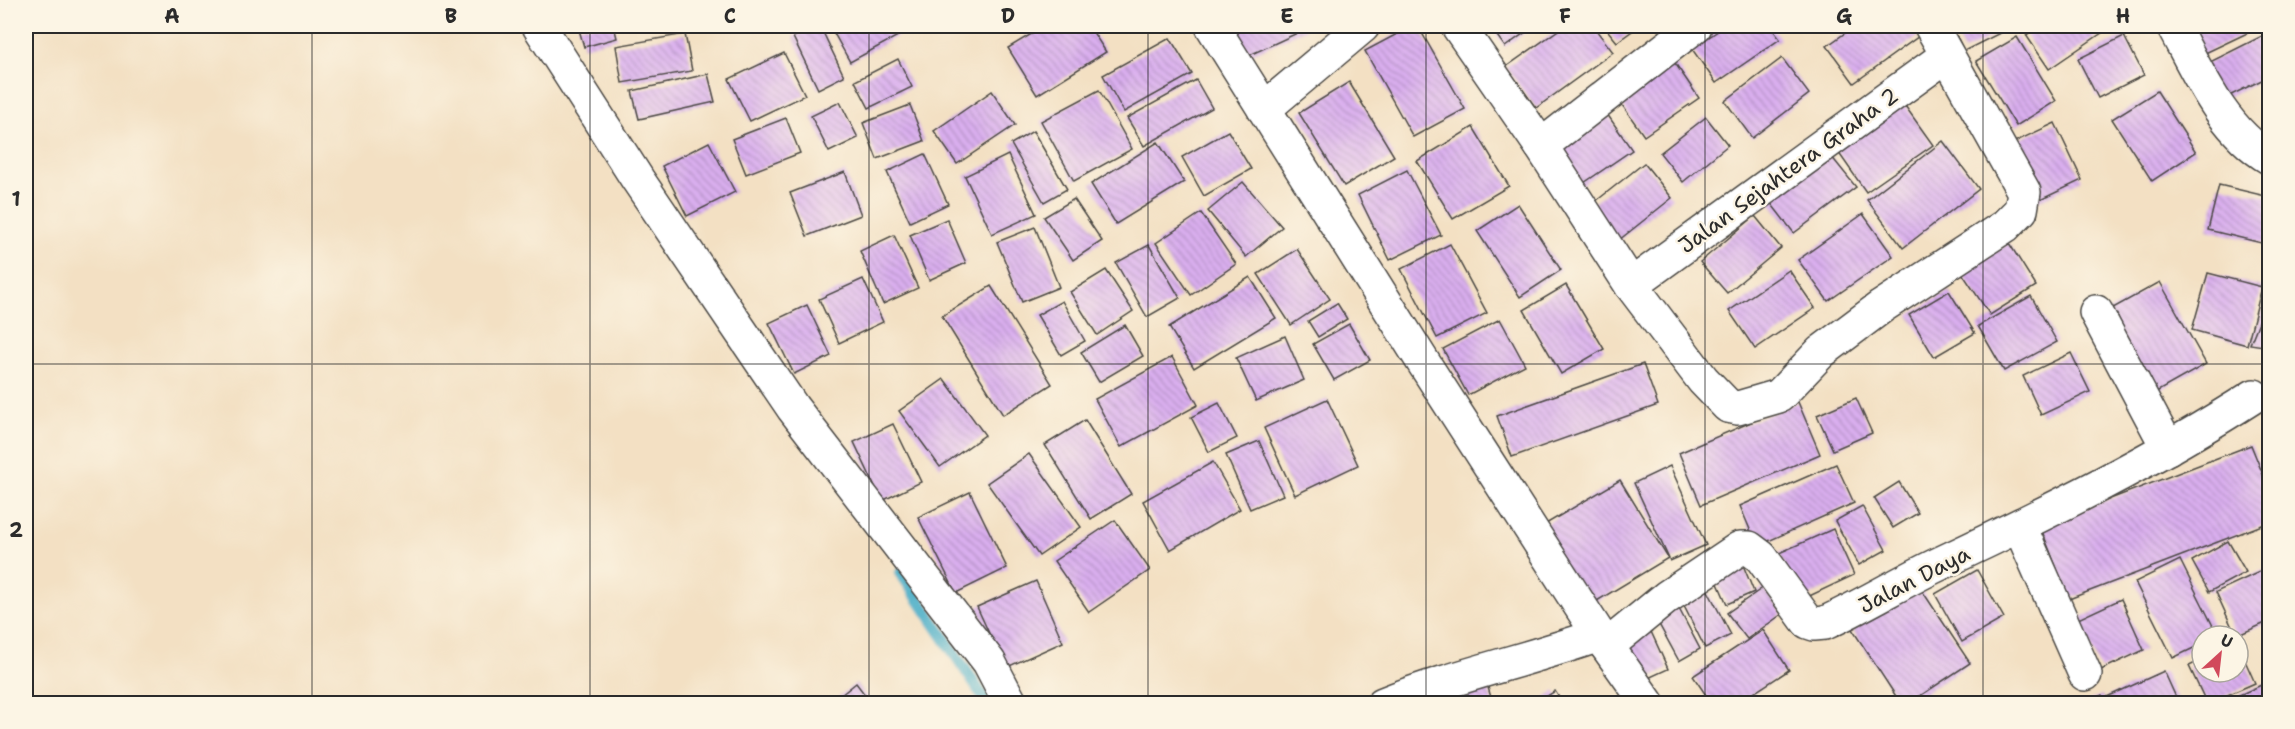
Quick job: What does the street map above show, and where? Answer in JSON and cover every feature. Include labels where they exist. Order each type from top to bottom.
[{"type":"street","points":[[539,26],[638,180],[781,391],[989,662],[1011,704]]},
{"type":"street","points":[[1212,26],[1603,641],[1648,704]]},
{"type":"street","points":[[1264,109],[1364,26]]},
{"type":"street","points":[[1458,26],[1541,146],[1631,285],[1703,380],[1728,406],[1738,408],[1779,396],[1821,352],[1881,308],[2005,226],[2021,210],[2024,192],[1931,26]]},
{"type":"street","points":[[1541,146],[1695,26]]},
{"type":"street","points":[[2173,26],[2217,105],[2253,148],[2270,158]]},
{"type":"street","name":"Jalan Sejahtera Graha 2","points":[[1631,285],[1946,56]]},
{"type":"street","points":[[2096,312],[2168,448]]},
{"type":"street","name":"Jalan Daya","points":[[1603,641],[1740,548],[1749,548],[1761,557],[1808,622],[1825,623],[1937,565],[2020,526],[2168,448],[2254,396]]},
{"type":"street","points":[[2020,526],[2085,674]]},
{"type":"street","points":[[1383,704],[1414,691],[1603,641]]},
{"type":"building","points":[[578,26],[614,26],[617,38],[584,47]]},
{"type":"building","points":[[820,26],[844,76],[818,89],[793,37]]},
{"type":"building","points":[[830,26],[904,26],[907,31],[850,62]]},
{"type":"building","points":[[1045,26],[1089,26],[1106,52],[1037,95],[1008,48]]},
{"type":"building","points":[[1225,26],[1304,26],[1306,29],[1241,59]]},
{"type":"building","points":[[1412,26],[1418,26],[1465,109],[1413,137],[1365,51]]},
{"type":"building","points":[[1490,26],[1534,26],[1505,47]]},
{"type":"building","points":[[1564,26],[1593,26],[1613,52],[1536,108],[1506,67]]},
{"type":"building","points":[[1604,26],[1639,26],[1617,42]]},
{"type":"building","points":[[1725,26],[1770,26],[1780,39],[1716,83],[1692,49]]},
{"type":"building","points":[[1855,26],[1922,26],[1926,31],[1854,83],[1827,46]]},
{"type":"building","points":[[1952,26],[2006,26],[2008,29],[1964,51]]},
{"type":"building","points":[[2040,26],[2112,26],[2049,69],[2026,35]]},
{"type":"building","points":[[2184,26],[2262,26],[2199,56]]},
{"type":"building","points":[[2270,32],[2270,76],[2221,100],[2204,65]]},
{"type":"building","points":[[685,34],[692,71],[622,83],[616,46]]},
{"type":"building","points":[[2124,36],[2144,75],[2098,98],[2078,59]]},
{"type":"building","points":[[2017,37],[2056,101],[2016,126],[1976,61]]},
{"type":"building","points":[[1170,38],[1192,74],[1124,112],[1103,75]]},
{"type":"building","points":[[784,53],[805,95],[750,121],[729,79]]},
{"type":"building","points":[[1782,58],[1809,94],[1752,138],[1725,101]]},
{"type":"building","points":[[898,59],[912,87],[869,108],[855,81]]},
{"type":"building","points":[[1675,63],[1699,98],[1644,136],[1620,102]]},
{"type":"building","points":[[708,74],[715,102],[639,119],[632,91]]},
{"type":"building","points":[[1196,80],[1212,108],[1144,146],[1127,118]]},
{"type":"building","points":[[1349,82],[1394,156],[1344,186],[1299,113]]},
{"type":"building","points":[[1099,90],[1132,149],[1074,181],[1041,121]]},
{"type":"building","points":[[992,91],[1015,125],[957,164],[934,131]]},
{"type":"building","points":[[2157,91],[2196,152],[2152,181],[2112,119]]},
{"type":"building","points":[[840,102],[858,138],[829,152],[811,116]]},
{"type":"building","points":[[1903,103],[1933,145],[1866,192],[1836,149]]},
{"type":"building","points":[[910,105],[924,141],[877,159],[863,123]]},
{"type":"building","points":[[1605,111],[1632,150],[1575,189],[1548,150]]},
{"type":"building","points":[[1706,117],[1728,145],[1683,182],[1660,153]]},
{"type":"building","points":[[786,118],[800,153],[746,174],[732,139]]},
{"type":"building","points":[[2055,123],[2082,180],[2038,201],[2010,144]]},
{"type":"building","points":[[1473,127],[1509,186],[1453,219],[1417,161]]},
{"type":"building","points":[[1033,131],[1067,189],[1044,202],[1011,144]]},
{"type":"building","points":[[1228,131],[1251,169],[1204,196],[1182,157]]},
{"type":"building","points":[[1943,141],[1979,189],[1903,248],[1867,200]]},
{"type":"building","points":[[709,142],[735,192],[687,216],[662,166]]},
{"type":"building","points":[[1158,142],[1184,182],[1116,224],[1091,184]]},
{"type":"building","points":[[1827,151],[1856,187],[1794,233],[1766,197]]},
{"type":"building","points":[[925,154],[948,204],[910,222],[887,172]]},
{"type":"building","points":[[1008,155],[1036,214],[992,234],[965,176]]},
{"type":"building","points":[[1644,163],[1672,198],[1614,244],[1586,209]]},
{"type":"building","points":[[1407,170],[1441,235],[1390,260],[1358,195]]},
{"type":"building","points":[[845,172],[861,215],[807,236],[790,193]]},
{"type":"building","points":[[1243,182],[1282,227],[1246,257],[1208,211]]},
{"type":"building","points":[[2219,185],[2270,197],[2270,245],[2208,230]]},
{"type":"building","points":[[1074,199],[1102,241],[1073,260],[1044,217]]},
{"type":"building","points":[[1518,204],[1561,270],[1520,297],[1477,231]]},
{"type":"building","points":[[1201,213],[1236,264],[1191,295],[1156,243]]},
{"type":"building","points":[[1863,214],[1893,256],[1828,301],[1798,260]]},
{"type":"building","points":[[1755,216],[1781,248],[1727,293],[1700,262]]},
{"type":"building","points":[[947,219],[966,263],[929,280],[910,235]]},
{"type":"building","points":[[1035,227],[1059,287],[1022,302],[997,242]]},
{"type":"building","points":[[894,235],[918,288],[883,304],[860,251]]},
{"type":"building","points":[[2009,243],[2036,286],[1990,315],[1962,273]]},
{"type":"building","points":[[1450,244],[1487,313],[1437,338],[1401,269]]},
{"type":"building","points":[[1149,245],[1180,298],[1147,317],[1116,263]]},
{"type":"building","points":[[1297,249],[1330,299],[1291,325],[1258,274]]},
{"type":"building","points":[[1106,270],[1133,311],[1097,335],[1070,292]]},
{"type":"building","points":[[1789,270],[1815,308],[1755,349],[1729,311]]},
{"type":"building","points":[[2208,273],[2262,287],[2247,345],[2192,330]]},
{"type":"building","points":[[1250,277],[1276,318],[1194,368],[1169,327]]},
{"type":"building","points":[[863,279],[883,322],[839,343],[819,299]]},
{"type":"building","points":[[2160,282],[2206,364],[2151,395],[2104,313]]},
{"type":"building","points":[[1566,285],[1604,349],[1561,374],[1524,310]]},
{"type":"building","points":[[991,286],[1052,384],[1003,415],[942,316]]},
{"type":"building","points":[[1949,291],[1975,333],[1934,357],[1909,315]]},
{"type":"building","points":[[2031,296],[2057,342],[2004,371],[1978,326]]},
{"type":"building","points":[[2269,297],[2270,347],[2250,344]]},
{"type":"building","points":[[1062,301],[1085,341],[1061,355],[1037,315]]},
{"type":"building","points":[[1337,303],[1347,319],[1318,337],[1308,321]]},
{"type":"building","points":[[807,305],[831,356],[794,374],[769,323]]},
{"type":"building","points":[[1500,319],[1525,365],[1468,395],[1443,349]]},
{"type":"building","points":[[1349,324],[1370,360],[1334,380],[1313,344]]},
{"type":"building","points":[[1125,325],[1143,356],[1099,382],[1081,352]]},
{"type":"building","points":[[1285,336],[1304,380],[1256,401],[1236,358]]},
{"type":"building","points":[[2071,353],[2090,392],[2041,415],[2023,376]]},
{"type":"building","points":[[1172,357],[1198,405],[1121,447],[1095,399]]},
{"type":"building","points":[[1643,364],[1658,405],[1512,457],[1497,416]]},
{"type":"building","points":[[944,379],[985,435],[940,467],[899,411]]},
{"type":"building","points":[[1856,398],[1872,433],[1833,450],[1817,415]]},
{"type":"building","points":[[1327,399],[1358,465],[1295,495],[1264,428]]},
{"type":"building","points":[[1798,402],[1820,454],[1701,505],[1679,453]]},
{"type":"building","points":[[1219,403],[1237,438],[1209,452],[1191,417]]},
{"type":"building","points":[[1085,420],[1131,494],[1091,519],[1045,445]]},
{"type":"building","points":[[893,424],[921,482],[882,501],[854,442]]},
{"type":"building","points":[[1259,441],[1283,495],[1250,509],[1226,455]]},
{"type":"building","points":[[2251,445],[2270,492],[2270,522],[2069,599],[2040,526]]},
{"type":"building","points":[[2270,448],[2270,464],[2263,451]]},
{"type":"building","points":[[1029,454],[1081,527],[1039,556],[987,483]]},
{"type":"building","points":[[1213,462],[1240,509],[1170,550],[1143,501]]},
{"type":"building","points":[[1836,464],[1854,503],[1757,546],[1740,506]]},
{"type":"building","points":[[1670,466],[1706,545],[1670,561],[1634,483]]},
{"type":"building","points":[[1620,480],[1668,558],[1587,607],[1539,528]]},
{"type":"building","points":[[1899,482],[1918,513],[1893,528],[1874,498]]},
{"type":"building","points":[[970,492],[1007,568],[956,593],[918,517]]},
{"type":"building","points":[[1862,506],[1886,550],[1859,565],[1835,521]]},
{"type":"building","points":[[1115,520],[1150,570],[1089,612],[1054,561]]},
{"type":"building","points":[[1833,529],[1854,575],[1801,600],[1779,553]]},
{"type":"building","points":[[2228,541],[2246,572],[2209,592],[2192,561]]},
{"type":"building","points":[[1741,560],[1754,592],[1727,604],[1713,572]]},
{"type":"building","points":[[2180,560],[2212,624],[2190,624],[2190,650],[2173,658],[2135,582]]},
{"type":"building","points":[[2270,567],[2270,621],[2250,630],[2250,624],[2231,624],[2216,592]]},
{"type":"building","points":[[1977,570],[2004,618],[1962,642],[1935,594]]},
{"type":"building","points":[[1036,581],[1063,642],[1005,668],[977,607]]},
{"type":"building","points":[[1917,583],[1970,663],[1908,704],[1901,704],[1850,626]]},
{"type":"building","points":[[1705,585],[1731,635],[1705,648],[1680,598]]},
{"type":"building","points":[[1764,587],[1782,614],[1747,639],[1727,613]]},
{"type":"building","points":[[2121,599],[2144,650],[2101,670],[2078,619]]},
{"type":"building","points":[[1676,603],[1700,649],[1679,661],[1654,615]]},
{"type":"building","points":[[1648,625],[1668,669],[1644,680],[1624,636]]},
{"type":"building","points":[[1763,630],[1789,670],[1737,704],[1712,704],[1693,676]]},
{"type":"building","points":[[2164,671],[2179,704],[2110,704],[2107,697]]},
{"type":"building","points":[[2250,672],[2255,683],[2207,704],[2198,684],[2250,684]]},
{"type":"building","points":[[2270,681],[2270,704],[2220,704]]},
{"type":"building","points":[[856,683],[872,704],[830,704]]},
{"type":"building","points":[[1487,684],[1493,704],[1448,704],[1446,697]]},
{"type":"building","points":[[1555,691],[1563,704],[1535,704]]},
{"type":"building","points":[[2102,695],[2106,704],[2083,704]]},
{"type":"waterway","points":[[901,573],[988,704]]}]
